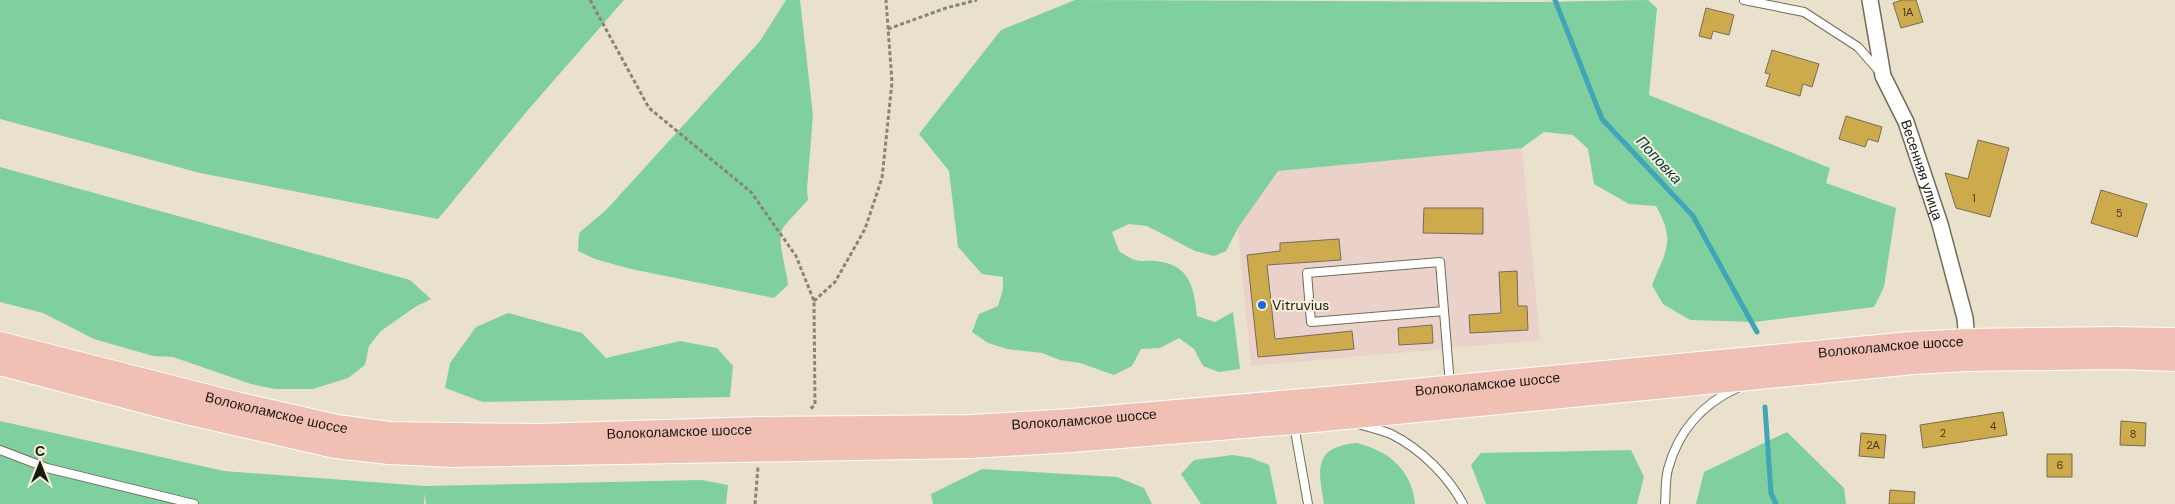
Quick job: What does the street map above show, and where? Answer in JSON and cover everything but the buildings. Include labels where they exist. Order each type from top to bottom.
[{"type":"main road","name":"Волоколамское шоссе","points":[[0,363],[178,410],[336,446],[389,452],[451,455],[530,455],[972,446],[1072,440],[1293,412],[1451,388],[1824,352],[1967,341],[2175,340]]},
{"type":"main road","name":"Волоколамское шоссе","points":[[0,344],[338,427],[390,434],[537,436],[759,429],[970,427],[1293,412],[1337,418],[1914,362],[1968,359],[2116,357],[2175,359]]},
{"type":"street","name":"Весенняя улица","points":[[1870,0],[1883,76],[1906,122],[1940,224],[1965,318],[1967,341]]},
{"type":"lane","points":[[1744,0],[1804,12],[1858,47],[1883,76]]},
{"type":"lane","points":[[1444,311],[1312,322],[1308,272],[1440,262],[1451,388]]},
{"type":"lane","points":[[1665,504],[1668,471],[1677,442],[1694,418],[1722,395],[1761,377]]},
{"type":"lane","points":[[1293,412],[1308,504]]},
{"type":"lane","points":[[1337,418],[1391,434],[1428,459],[1455,489],[1463,504]]},
{"type":"lane","points":[[0,450],[47,468],[194,504]]},
{"type":"path","points":[[590,0],[649,108],[751,192],[796,256],[814,301],[815,405]]},
{"type":"path","points":[[814,301],[835,282],[865,230],[882,178],[892,82],[886,0]]},
{"type":"path","points":[[888,29],[977,0]]},
{"type":"path","points":[[755,504],[759,449]]},
{"type":"shaded area","points":[[1522,148],[1540,340],[1251,366],[1238,228],[1278,171]]},
{"type":"green space","points":[[0,0],[624,0],[528,110],[438,219],[200,173],[0,119]]},
{"type":"green space","points":[[786,0],[800,0],[813,115],[807,189],[808,200],[783,228],[781,235],[781,249],[788,285],[774,298],[631,269],[595,259],[578,251],[579,233],[607,209],[760,41]]},
{"type":"green space","points":[[1075,0],[1536,2],[1648,0],[1657,8],[1649,95],[1830,168],[1826,183],[1896,208],[1884,287],[1874,307],[1755,322],[1690,320],[1663,304],[1652,285],[1667,246],[1666,229],[1656,206],[1629,204],[1594,184],[1588,149],[1573,135],[1544,132],[1522,148],[1278,171],[1238,228],[1226,251],[1214,256],[1195,251],[1147,226],[1129,224],[1112,232],[1119,251],[1129,258],[1138,261],[1167,263],[1183,272],[1192,287],[1197,316],[1215,322],[1233,312],[1240,369],[1219,372],[1203,366],[1194,349],[1179,338],[1160,348],[1141,349],[1132,366],[1114,375],[1080,363],[1060,360],[1042,353],[1007,349],[988,343],[972,332],[979,314],[998,306],[1003,289],[1003,277],[982,274],[958,247],[949,171],[919,134],[1001,30]]},
{"type":"green space","points":[[0,167],[410,280],[431,299],[415,307],[381,331],[369,346],[365,365],[348,378],[313,389],[275,389],[251,384],[173,357],[153,356],[94,339],[43,313],[0,302]]},
{"type":"green space","points":[[508,313],[582,333],[606,358],[680,341],[717,348],[733,366],[730,397],[483,402],[445,388],[450,363],[476,327]]},
{"type":"green space","points":[[0,421],[224,471],[425,486],[701,480],[728,485],[726,504],[426,504],[425,493],[424,504],[0,504]]},
{"type":"green space","points":[[1787,432],[1844,488],[1846,504],[1696,504],[1704,472]]},
{"type":"green space","points":[[1357,443],[1379,451],[1397,464],[1409,481],[1415,504],[1324,504],[1320,480],[1322,462],[1332,449]]},
{"type":"green space","points":[[1631,450],[1644,477],[1637,504],[1486,504],[1471,465],[1481,453]]},
{"type":"green space","points":[[1233,455],[1251,458],[1269,465],[1277,504],[1201,504],[1181,474],[1194,460]]},
{"type":"green space","points":[[982,469],[1117,477],[1144,488],[1152,504],[933,504],[931,494]]},
{"type":"waterway","name":"Поповка","points":[[1555,0],[1602,119],[1693,216],[1757,332]]},
{"type":"waterway","name":"Поповка","points":[[1765,407],[1771,493],[1776,504]]},
{"type":"place","name":"Vitruvius","points":[[1262,305]]}]
